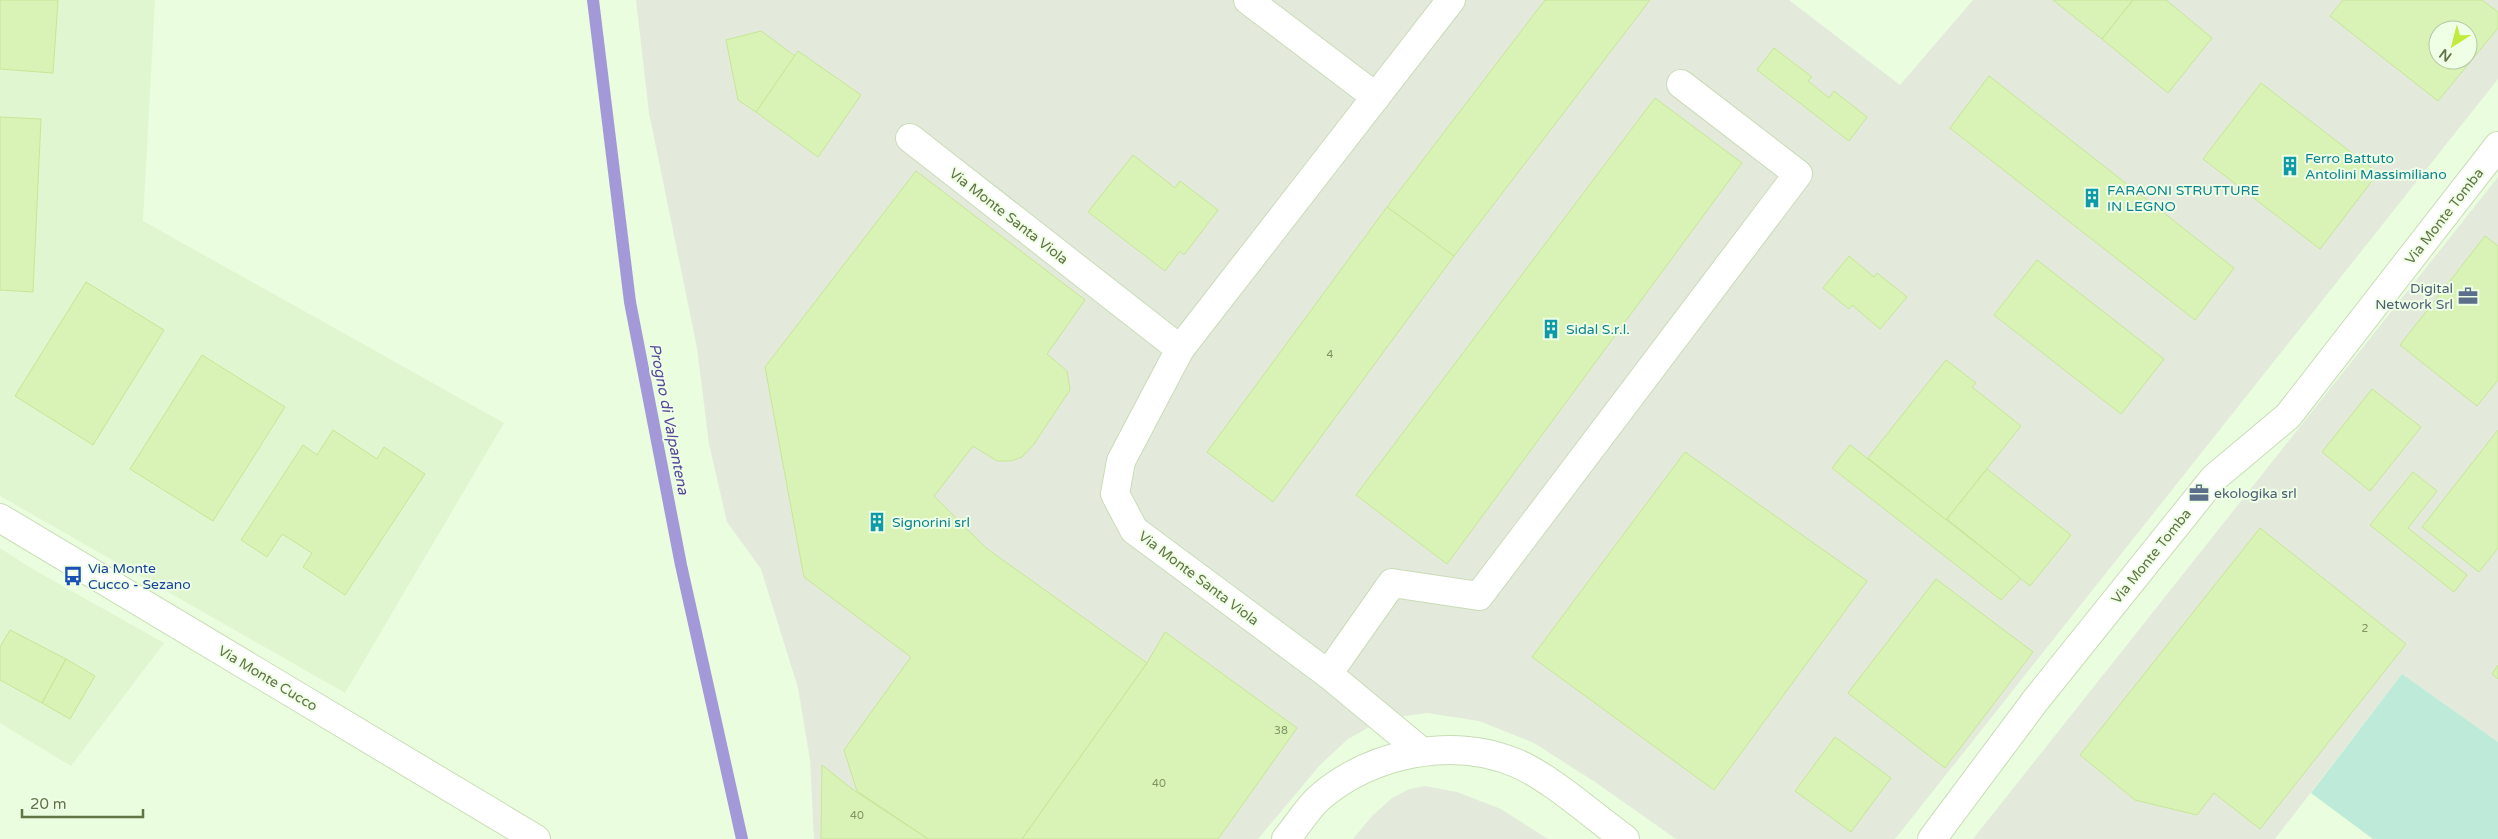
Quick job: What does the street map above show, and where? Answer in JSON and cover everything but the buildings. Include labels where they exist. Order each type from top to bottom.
[{"type":"street","points":[[1248,0],[1376,97]]},
{"type":"street","name":"Via Monte Santa Viola","points":[[1421,751],[1328,674],[1134,530],[1115,494],[1121,460],[1180,349],[1451,0]]},
{"type":"street","points":[[1328,674],[1392,583],[1479,596],[1798,174],[1681,84]]},
{"type":"street","name":"Via Monte Santa Viola","points":[[910,138],[1180,349]]},
{"type":"street","name":"Via Monte Tomba","points":[[1932,839],[2034,701],[2214,478],[2288,416],[2498,146]]},
{"type":"street","name":"Via Monte Cucco","points":[[0,518],[536,839]]},
{"type":"street","points":[[1286,839],[1318,799],[1343,780],[1381,762],[1421,751],[1471,751],[1515,762],[1536,773],[1624,839]]},
{"type":"shaded area","points":[[0,0],[155,0],[143,221],[504,423],[345,693],[0,496]]},
{"type":"shaded area","points":[[636,0],[1789,0],[1900,85],[1973,0],[2498,0],[2498,79],[1895,839],[1676,839],[1595,782],[1534,743],[1479,721],[1427,713],[1384,719],[1348,739],[1320,765],[1258,839],[814,839],[810,760],[798,688],[761,569],[727,522],[709,444],[697,348],[649,113]]},
{"type":"shaded area","points":[[2498,177],[2498,742],[2402,674],[2275,839],[1973,839]]},
{"type":"shaded area","points":[[0,548],[29,567],[164,643],[71,766],[0,723]]},
{"type":"shaded area","points":[[2402,674],[2498,742],[2498,839],[2373,839],[2311,793]]},
{"type":"shaded area","points":[[1425,786],[1457,792],[1501,809],[1548,839],[1353,839],[1372,816],[1392,798],[1409,789]]},
{"type":"waterway","name":"Progno di Valpantena","points":[[593,0],[630,302],[681,565],[742,839]]},
{"type":"place","name":"Ferro Battuto Antolini Massimiliano","points":[[2290,166]]},
{"type":"place","name":"FARAONI STRUTTURE IN LEGNO","points":[[2092,198]]},
{"type":"place","name":"Digital Network Srl","points":[[2468,296]]},
{"type":"place","name":"Sidal S.r.l.","points":[[1551,329]]},
{"type":"place","name":"ekologika srl","points":[[2199,493]]},
{"type":"place","name":"Signorini srl","points":[[877,522]]},
{"type":"place","name":"Via Monte Cucco - Sezano","points":[[73,576]]}]
